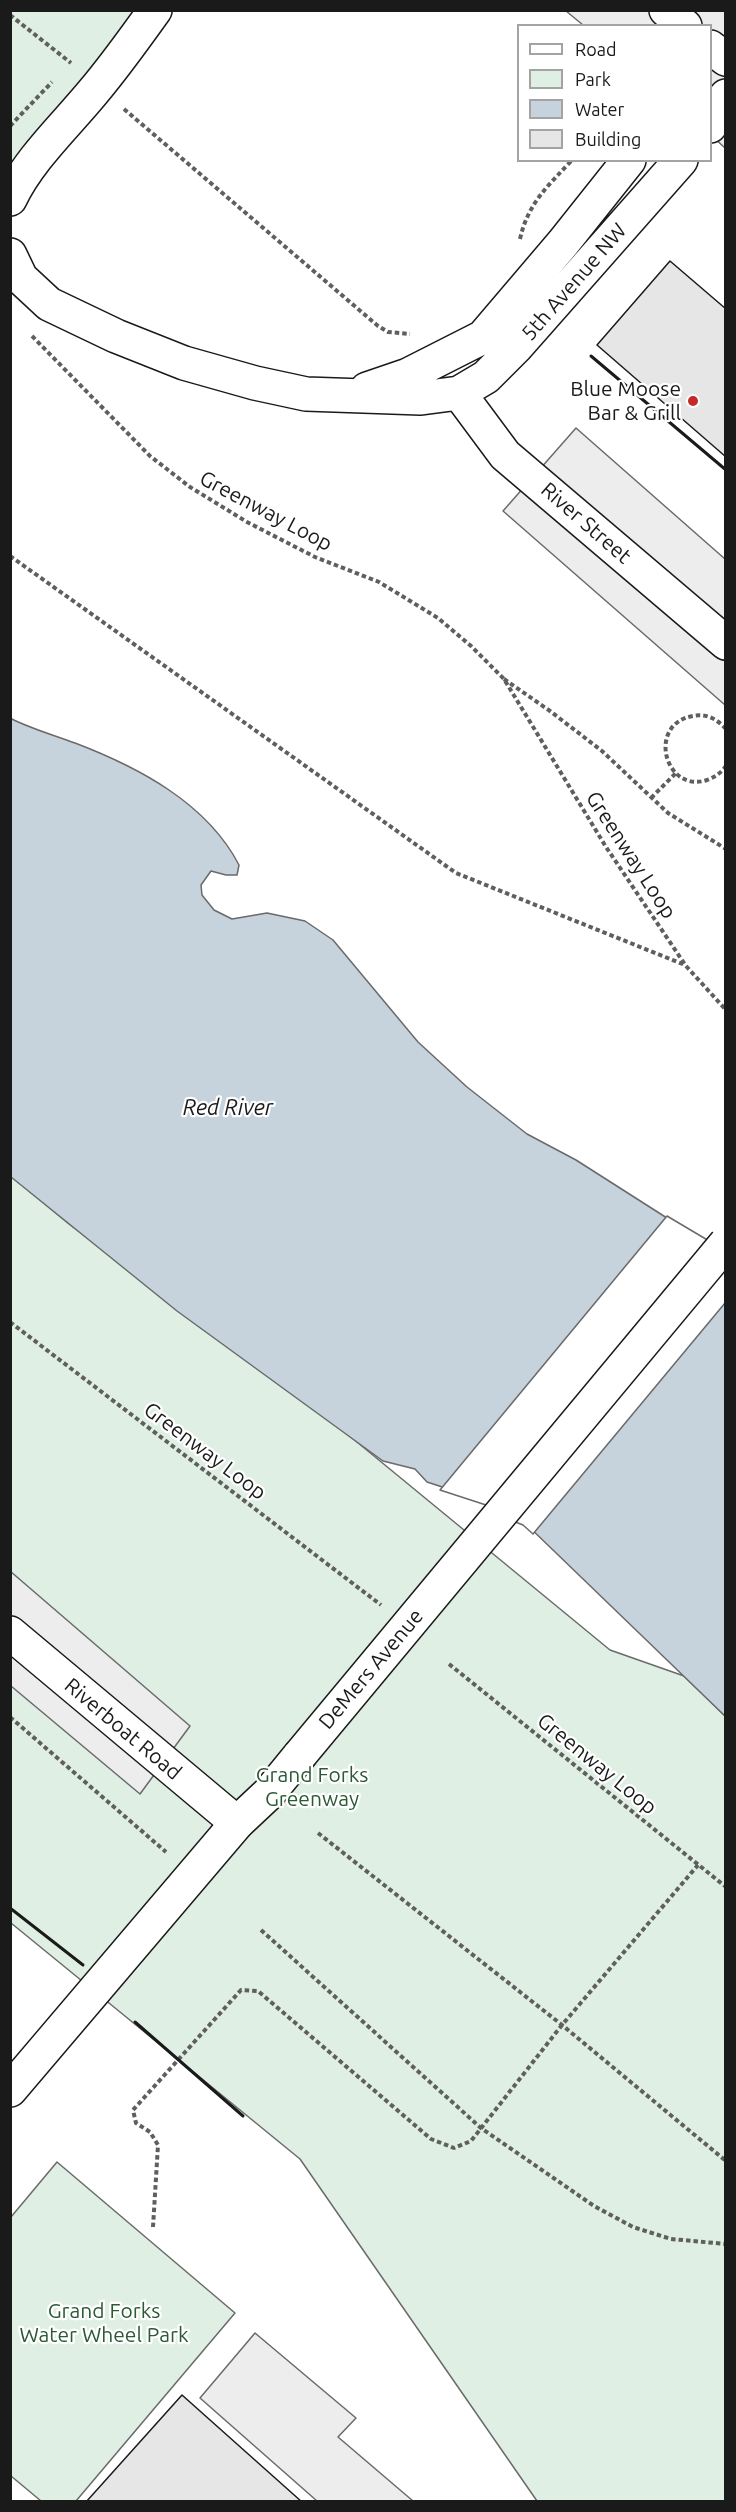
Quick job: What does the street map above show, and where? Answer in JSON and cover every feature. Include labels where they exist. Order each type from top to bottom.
[{"type":"street","points":[[10,199],[18,183],[98,86],[155,10]]},
{"type":"street","points":[[666,10],[682,24]]},
{"type":"street","points":[[712,124],[726,96]]},
{"type":"street","points":[[348,396],[408,375],[483,337],[563,243],[626,162]]},
{"type":"street","name":"5th Avenue NW","points":[[459,393],[486,378],[516,347],[679,162]]},
{"type":"street","points":[[10,255],[21,278],[49,304],[117,336],[184,363],[255,383],[306,394],[421,398],[459,393]]},
{"type":"street","name":"River Street","points":[[459,393],[505,455],[726,643]]},
{"type":"street","name":"DeMers Avenue","points":[[11,2087],[195,1875],[237,1823],[269,1793],[726,1243]]},
{"type":"street","name":"Riverboat Road","points":[[10,1633],[237,1823]]},
{"type":"path","points":[[10,15],[98,86],[378,326],[388,332],[418,334]]},
{"type":"path","points":[[518,249],[526,215],[534,202],[570,162]]},
{"type":"path","name":"Greenway Loop","points":[[27,330],[150,456],[190,487],[247,522],[315,557],[379,582],[438,618],[471,646],[504,679],[602,751],[668,813],[726,849]]},
{"type":"path","points":[[10,556],[456,873],[686,966]]},
{"type":"path","name":"Greenway Loop","points":[[504,679],[606,847],[686,966],[726,1010]]},
{"type":"path","points":[[726,729],[708,716],[687,717],[678,721],[666,739],[665,749],[667,759],[676,773],[692,781],[703,781],[714,777],[726,766]]},
{"type":"path","points":[[651,798],[676,773]]},
{"type":"path","name":"Greenway Loop","points":[[10,1322],[381,1605]]},
{"type":"path","name":"Greenway Loop","points":[[449,1664],[726,1887]]},
{"type":"path","points":[[10,1717],[195,1875]]},
{"type":"path","points":[[318,1833],[562,2025],[726,2161]]},
{"type":"path","points":[[153,2227],[158,2145],[150,2132],[136,2123],[133,2110],[241,1990],[258,1991],[431,2139],[454,2148],[471,2141],[562,2025],[698,1865]]},
{"type":"path","points":[[261,1930],[481,2128],[594,2206],[633,2227],[671,2239],[726,2244]]},
{"type":"green space","points":[[11,11],[156,11],[11,170]]},
{"type":"green space","name":"Grand Forks Greenway","points":[[10,1175],[69,1224],[346,1433],[610,1650],[684,1676],[725,1716],[725,2501],[537,2501],[300,2159],[11,1923]]},
{"type":"green space","name":"Grand Forks Water Wheel Park","points":[[57,2162],[235,2313],[76,2501],[41,2501],[11,2476],[11,2217]]},
{"type":"shaded area","points":[[566,11],[725,11],[725,148],[712,136],[712,24],[582,24]]},
{"type":"shaded area","points":[[576,428],[725,559],[725,705],[503,511]]},
{"type":"shaded area","points":[[10,1571],[190,1726],[140,1794],[11,1686]]},
{"type":"shaded area","points":[[255,2333],[356,2418],[338,2437],[413,2501],[317,2501],[200,2398]]},
{"type":"water","name":"Red River","points":[[10,718],[123,763],[190,805],[209,823],[239,865],[237,875],[211,871],[201,885],[202,895],[214,910],[232,919],[267,913],[305,921],[333,940],[418,1042],[467,1087],[527,1134],[576,1160],[725,1255],[725,1716],[525,1523],[488,1502],[427,1482],[415,1469],[383,1461],[177,1311],[11,1177]]},
{"type":"pier","points":[[667,1216],[726,1251],[725,1303],[533,1534],[523,1525],[503,1517],[486,1505],[440,1490]]},
{"type":"building","name":"Blue Moose Bar & Grill","points":[[670,261],[726,309],[726,457],[597,345]]},
{"type":"building","points":[[182,2395],[302,2502],[86,2502]]},
{"type":"wall","points":[[591,356],[726,470]]},
{"type":"wall","points":[[10,1908],[83,1965]]},
{"type":"wall","points":[[135,2022],[243,2116]]},
{"type":"place","name":"Blue Moose Bar & Grill","points":[[693,401]]}]
